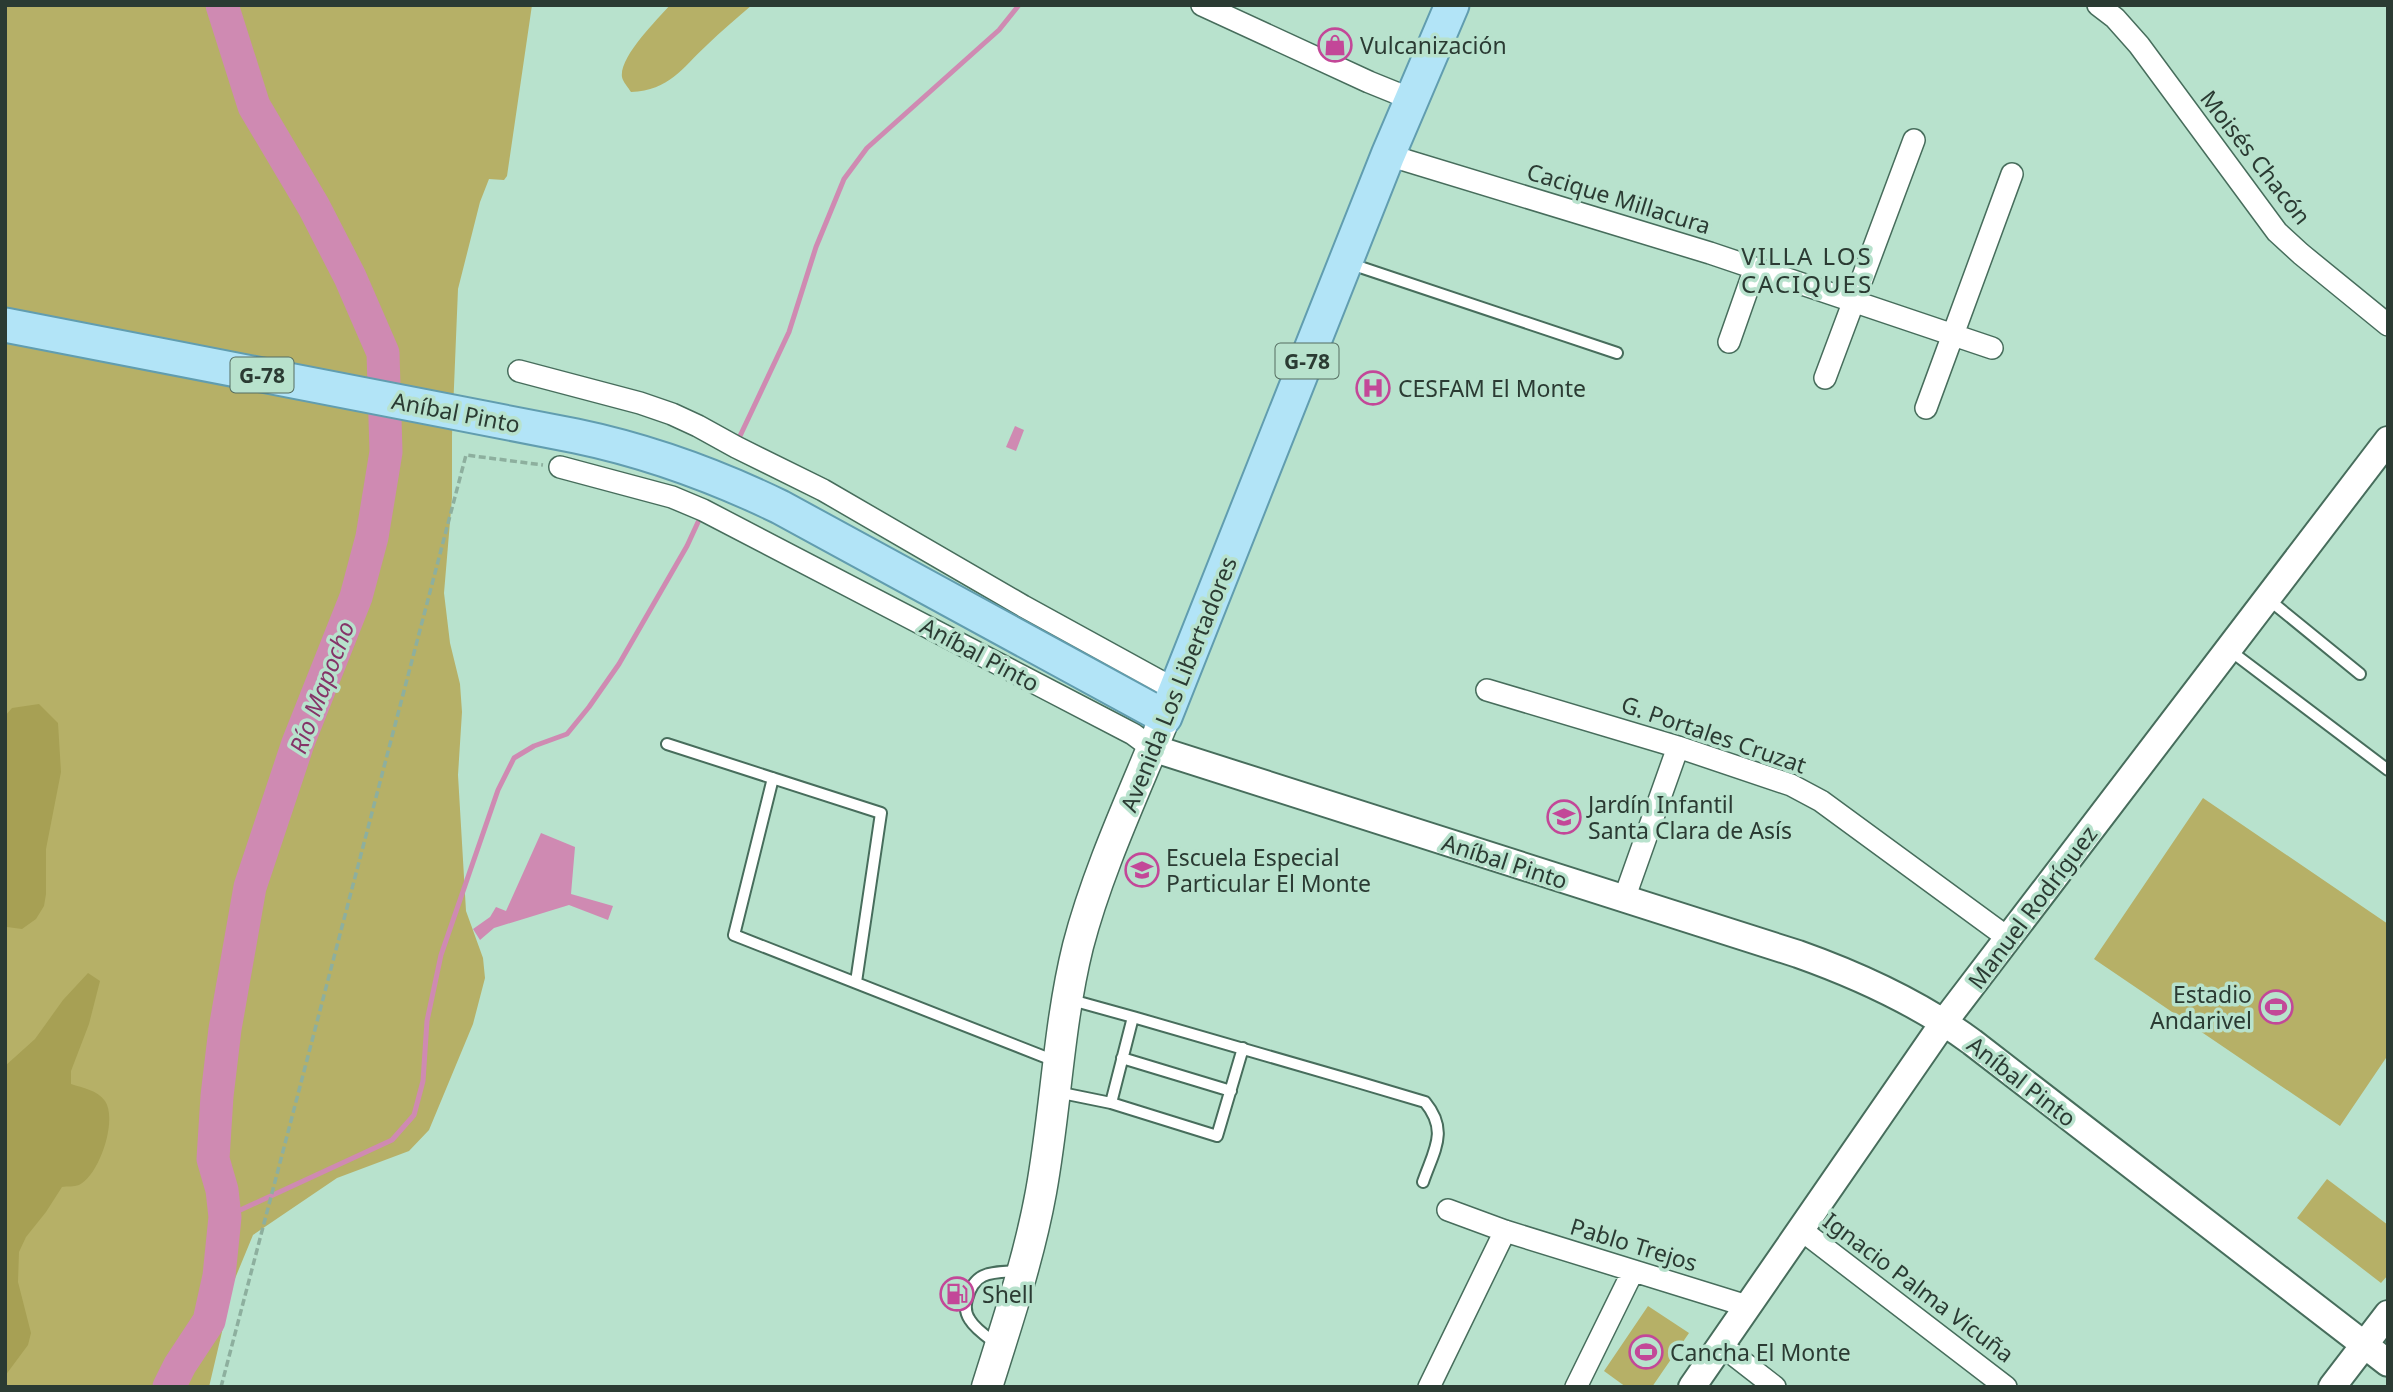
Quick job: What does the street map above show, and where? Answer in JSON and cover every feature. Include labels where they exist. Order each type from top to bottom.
[{"type":"main road","name":"Avenida Los Libertadores","points":[[987,1387],[1022,1271],[1041,1194],[1066,999],[1087,914],[1152,748],[1162,704],[1452,5]]},
{"type":"main road","name":"Aníbal Pinto","points":[[5,325],[640,451],[725,481],[1162,704]]},
{"type":"street","points":[[1202,5],[1356,77],[1411,99]]},
{"type":"street","name":"Moisés Chacón","points":[[2098,5],[2115,18],[2139,45],[2277,232],[2388,325]]},
{"type":"street","points":[[1825,379],[1914,140]]},
{"type":"street","name":"Cacique Millacura","points":[[1388,155],[1755,268],[1992,348]]},
{"type":"street","points":[[1926,408],[2012,174]]},
{"type":"street","points":[[1729,342],[1755,268]]},
{"type":"street","points":[[519,372],[640,404],[698,426],[823,490],[1124,661],[1162,704]]},
{"type":"street","name":"Manuel Rodríguez","points":[[1692,1387],[1944,1022],[2388,440]]},
{"type":"street","name":"Aníbal Pinto","points":[[560,467],[672,497],[703,510],[1133,734],[1152,748],[1825,964],[1874,985],[1944,1022],[2388,1363]]},
{"type":"street","points":[[1124,661],[1162,704]]},
{"type":"street","name":"G. Portales Cruzat","points":[[1487,690],[1678,747],[1791,785],[1814,797],[2008,939]]},
{"type":"street","points":[[1624,899],[1678,747]]},
{"type":"street","name":"Pablo Trejos","points":[[1448,1210],[1505,1231],[1747,1306]]},
{"type":"street","name":"Ignacio Palma Vicuña","points":[[1800,1229],[2006,1387]]},
{"type":"street","points":[[1429,1387],[1505,1231]]},
{"type":"street","points":[[1576,1387],[1633,1270]]},
{"type":"street","points":[[2332,1387],[2388,1314]]},
{"type":"street","points":[[1721,1345],[1775,1387]]},
{"type":"lane","points":[[1346,262],[1617,353]]},
{"type":"lane","points":[[2267,598],[2360,674]]},
{"type":"lane","points":[[2228,649],[2388,770]]},
{"type":"lane","points":[[667,744],[881,813],[856,982]]},
{"type":"lane","points":[[773,778],[734,934],[1058,1062]]},
{"type":"lane","points":[[1066,999],[1425,1102],[1435,1115],[1439,1132],[1423,1182]]},
{"type":"lane","points":[[1111,1103],[1133,1017]]},
{"type":"lane","points":[[1055,1092],[1111,1103],[1217,1136],[1243,1048]]},
{"type":"lane","points":[[1122,1058],[1231,1091]]},
{"type":"lane","points":[[999,1346],[970,1320],[965,1304],[975,1281],[984,1275],[1022,1271]]},
{"type":"path","points":[[221,1387],[466,455],[560,467]]},
{"type":"shaded area","points":[[5,5],[532,5],[507,176],[504,180],[489,179],[480,202],[458,289],[452,498],[444,593],[450,643],[460,684],[462,712],[458,775],[466,911],[483,958],[485,978],[473,1024],[429,1130],[409,1151],[337,1178],[253,1235],[234,1281],[209,1387],[5,1387]]},
{"type":"shaded area","points":[[670,5],[752,5],[674,77],[656,87],[631,92],[622,77],[626,59]]},
{"type":"shaded area","points":[[1015,426],[1024,430],[1016,451],[1006,447]]},
{"type":"shaded area","points":[[39,704],[58,723],[61,772],[46,849],[44,906],[36,919],[22,929],[5,925],[5,716],[12,708]]},
{"type":"shaded area","name":"Estadio Andarivel","points":[[2203,798],[2388,924],[2388,1055],[2340,1126],[2094,959]]},
{"type":"shaded area","points":[[541,833],[575,847],[571,894],[613,906],[608,920],[569,905],[494,928],[480,940],[473,929],[490,917],[496,907],[506,911]]},
{"type":"shaded area","points":[[88,973],[100,981],[89,1024],[71,1071],[71,1084],[94,1092],[105,1101],[109,1121],[108,1134],[93,1171],[79,1185],[62,1187],[26,1237],[19,1252],[18,1282],[31,1333],[28,1345],[5,1376],[5,1066],[35,1039],[63,1000]]},
{"type":"shaded area","points":[[2327,1179],[2388,1225],[2388,1275],[2381,1283],[2297,1218]]},
{"type":"shaded area","name":"Cancha El Monte","points":[[1648,1306],[1689,1333],[1652,1387],[1626,1387],[1604,1371]]},
{"type":"waterway","name":"Río Mapocho","points":[[169,1387],[209,1321],[219,1276],[225,1217],[222,1190],[213,1159],[217,1096],[225,1029],[250,887],[298,743],[356,597],[372,537],[386,452],[383,353],[350,277],[314,207],[254,106],[222,5]]},
{"type":"waterway","points":[[740,436],[789,332],[816,247],[844,179],[867,148],[999,30],[1019,5]]},
{"type":"waterway","points":[[225,1217],[392,1140],[414,1115],[423,1081],[427,1021],[441,955],[498,790],[514,758],[534,746],[567,734],[589,707],[619,664],[687,546],[699,520]]},
{"type":"place","name":"Vulcanización","points":[[1335,45]]},
{"type":"place","name":"CESFAM El Monte","points":[[1373,388]]},
{"type":"place","name":"Jardín Infantil Santa Clara de Asís","points":[[1564,817]]},
{"type":"place","name":"Escuela Especial Particular El Monte","points":[[1142,870]]},
{"type":"place","name":"Estadio Andarivel","points":[[2276,1007]]},
{"type":"place","name":"Shell","points":[[957,1294]]},
{"type":"place","name":"Cancha El Monte","points":[[1646,1352]]},
{"type":"district","name":"VILLA LOS CACIQUES","points":[[1807,269]]}]
